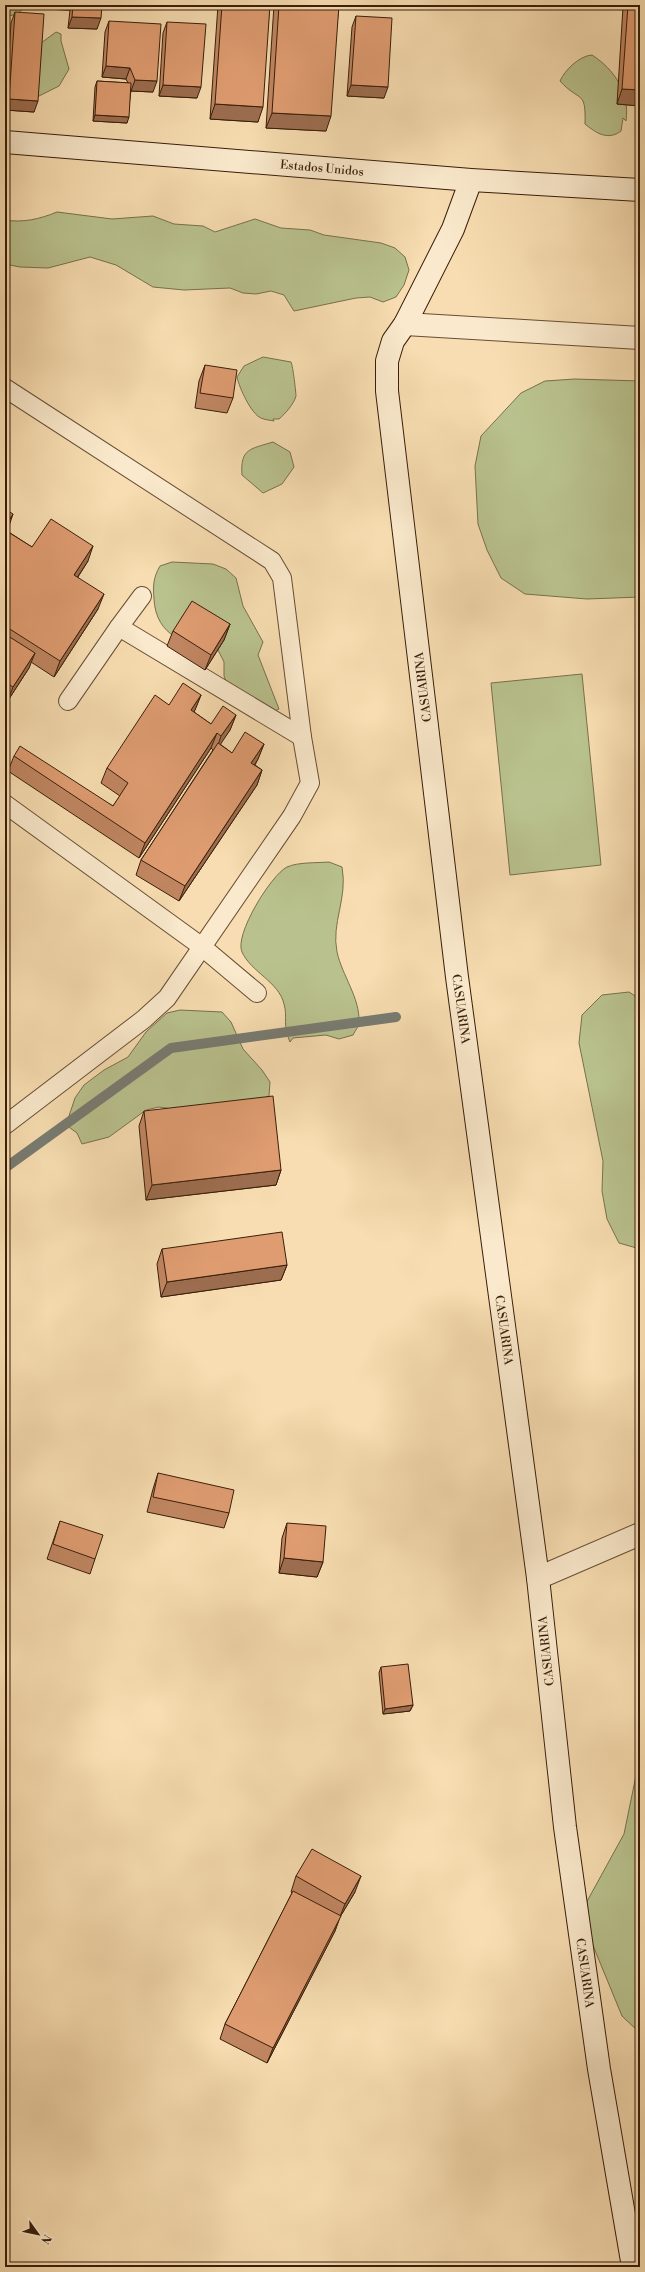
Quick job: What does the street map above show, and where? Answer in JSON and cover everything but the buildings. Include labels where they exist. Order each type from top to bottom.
[{"type":"street","name":"Estados Unidos","points":[[5,142],[471,180],[640,190]]},
{"type":"street","name":"CASUARINA","points":[[471,180],[453,228],[405,324],[393,341],[387,361],[387,391],[457,977],[538,1578],[568,1851],[599,2069],[633,2267]]},
{"type":"street","points":[[405,324],[640,338]]},
{"type":"street","points":[[538,1578],[640,1534]]},
{"type":"lane","points":[[5,388],[272,562],[282,578],[302,737],[310,783],[292,816],[201,946],[167,998],[144,1018],[5,1125]]},
{"type":"lane","points":[[68,701],[142,596]]},
{"type":"lane","points":[[119,627],[302,737]]},
{"type":"lane","points":[[5,804],[201,946],[257,993]]},
{"type":"green space","points":[[5,5],[28,5],[17,14],[5,17]]},
{"type":"green space","points":[[56,32],[61,34],[61,41],[69,69],[59,86],[37,97],[41,43]]},
{"type":"green space","points":[[592,55],[614,75],[626,101],[626,121],[623,118],[621,131],[616,134],[607,136],[602,135],[585,124],[583,101],[560,81],[565,72],[573,64],[582,58]]},
{"type":"green space","points":[[57,212],[112,219],[153,216],[174,224],[203,226],[215,232],[255,219],[281,228],[310,230],[324,235],[381,243],[395,248],[405,257],[409,270],[404,285],[396,297],[383,302],[370,297],[356,298],[294,311],[284,295],[271,291],[256,294],[243,293],[230,288],[184,290],[153,287],[116,265],[90,257],[48,268],[20,267],[5,264],[5,220],[31,220]]},
{"type":"green space","points":[[263,357],[291,362],[293,369],[296,394],[295,399],[284,414],[279,419],[273,419],[274,421],[266,420],[257,416],[243,393],[237,377],[244,366]]},
{"type":"green space","points":[[575,379],[640,381],[640,597],[587,599],[525,594],[501,578],[487,550],[478,524],[475,466],[481,436],[521,393],[545,381]]},
{"type":"green space","points":[[273,442],[290,452],[294,467],[282,484],[263,493],[242,475],[243,459],[248,451],[253,448]]},
{"type":"green space","points":[[172,562],[213,564],[226,569],[236,578],[243,606],[263,642],[258,655],[279,709],[266,715],[233,699],[224,676],[224,662],[218,650],[185,642],[167,631],[160,622],[156,612],[154,599],[154,582],[160,566]]},
{"type":"green space","points":[[582,674],[601,865],[510,875],[491,683]]},
{"type":"green space","points":[[329,862],[342,867],[343,889],[336,931],[337,952],[339,961],[357,1004],[359,1024],[353,1035],[339,1039],[326,1035],[293,1038],[290,1042],[286,1030],[285,1009],[281,996],[277,989],[246,959],[242,952],[241,944],[243,933],[256,906],[272,881],[280,872],[291,865]]},
{"type":"green space","points":[[629,992],[640,999],[640,1249],[619,1243],[607,1219],[602,1191],[603,1161],[579,1043],[582,1015],[602,995]]},
{"type":"green space","points":[[180,1010],[222,1012],[231,1022],[243,1049],[262,1070],[270,1082],[269,1096],[258,1105],[201,1113],[159,1107],[146,1110],[109,1137],[82,1144],[77,1133],[66,1125],[75,1098],[84,1085],[104,1070],[128,1057],[146,1032],[167,1013]]},
{"type":"green space","points":[[640,1756],[640,2033],[622,2016],[587,1931],[585,1905],[624,1834]]},
{"type":"waterway","points":[[5,1168],[171,1048],[396,1017]]}]
